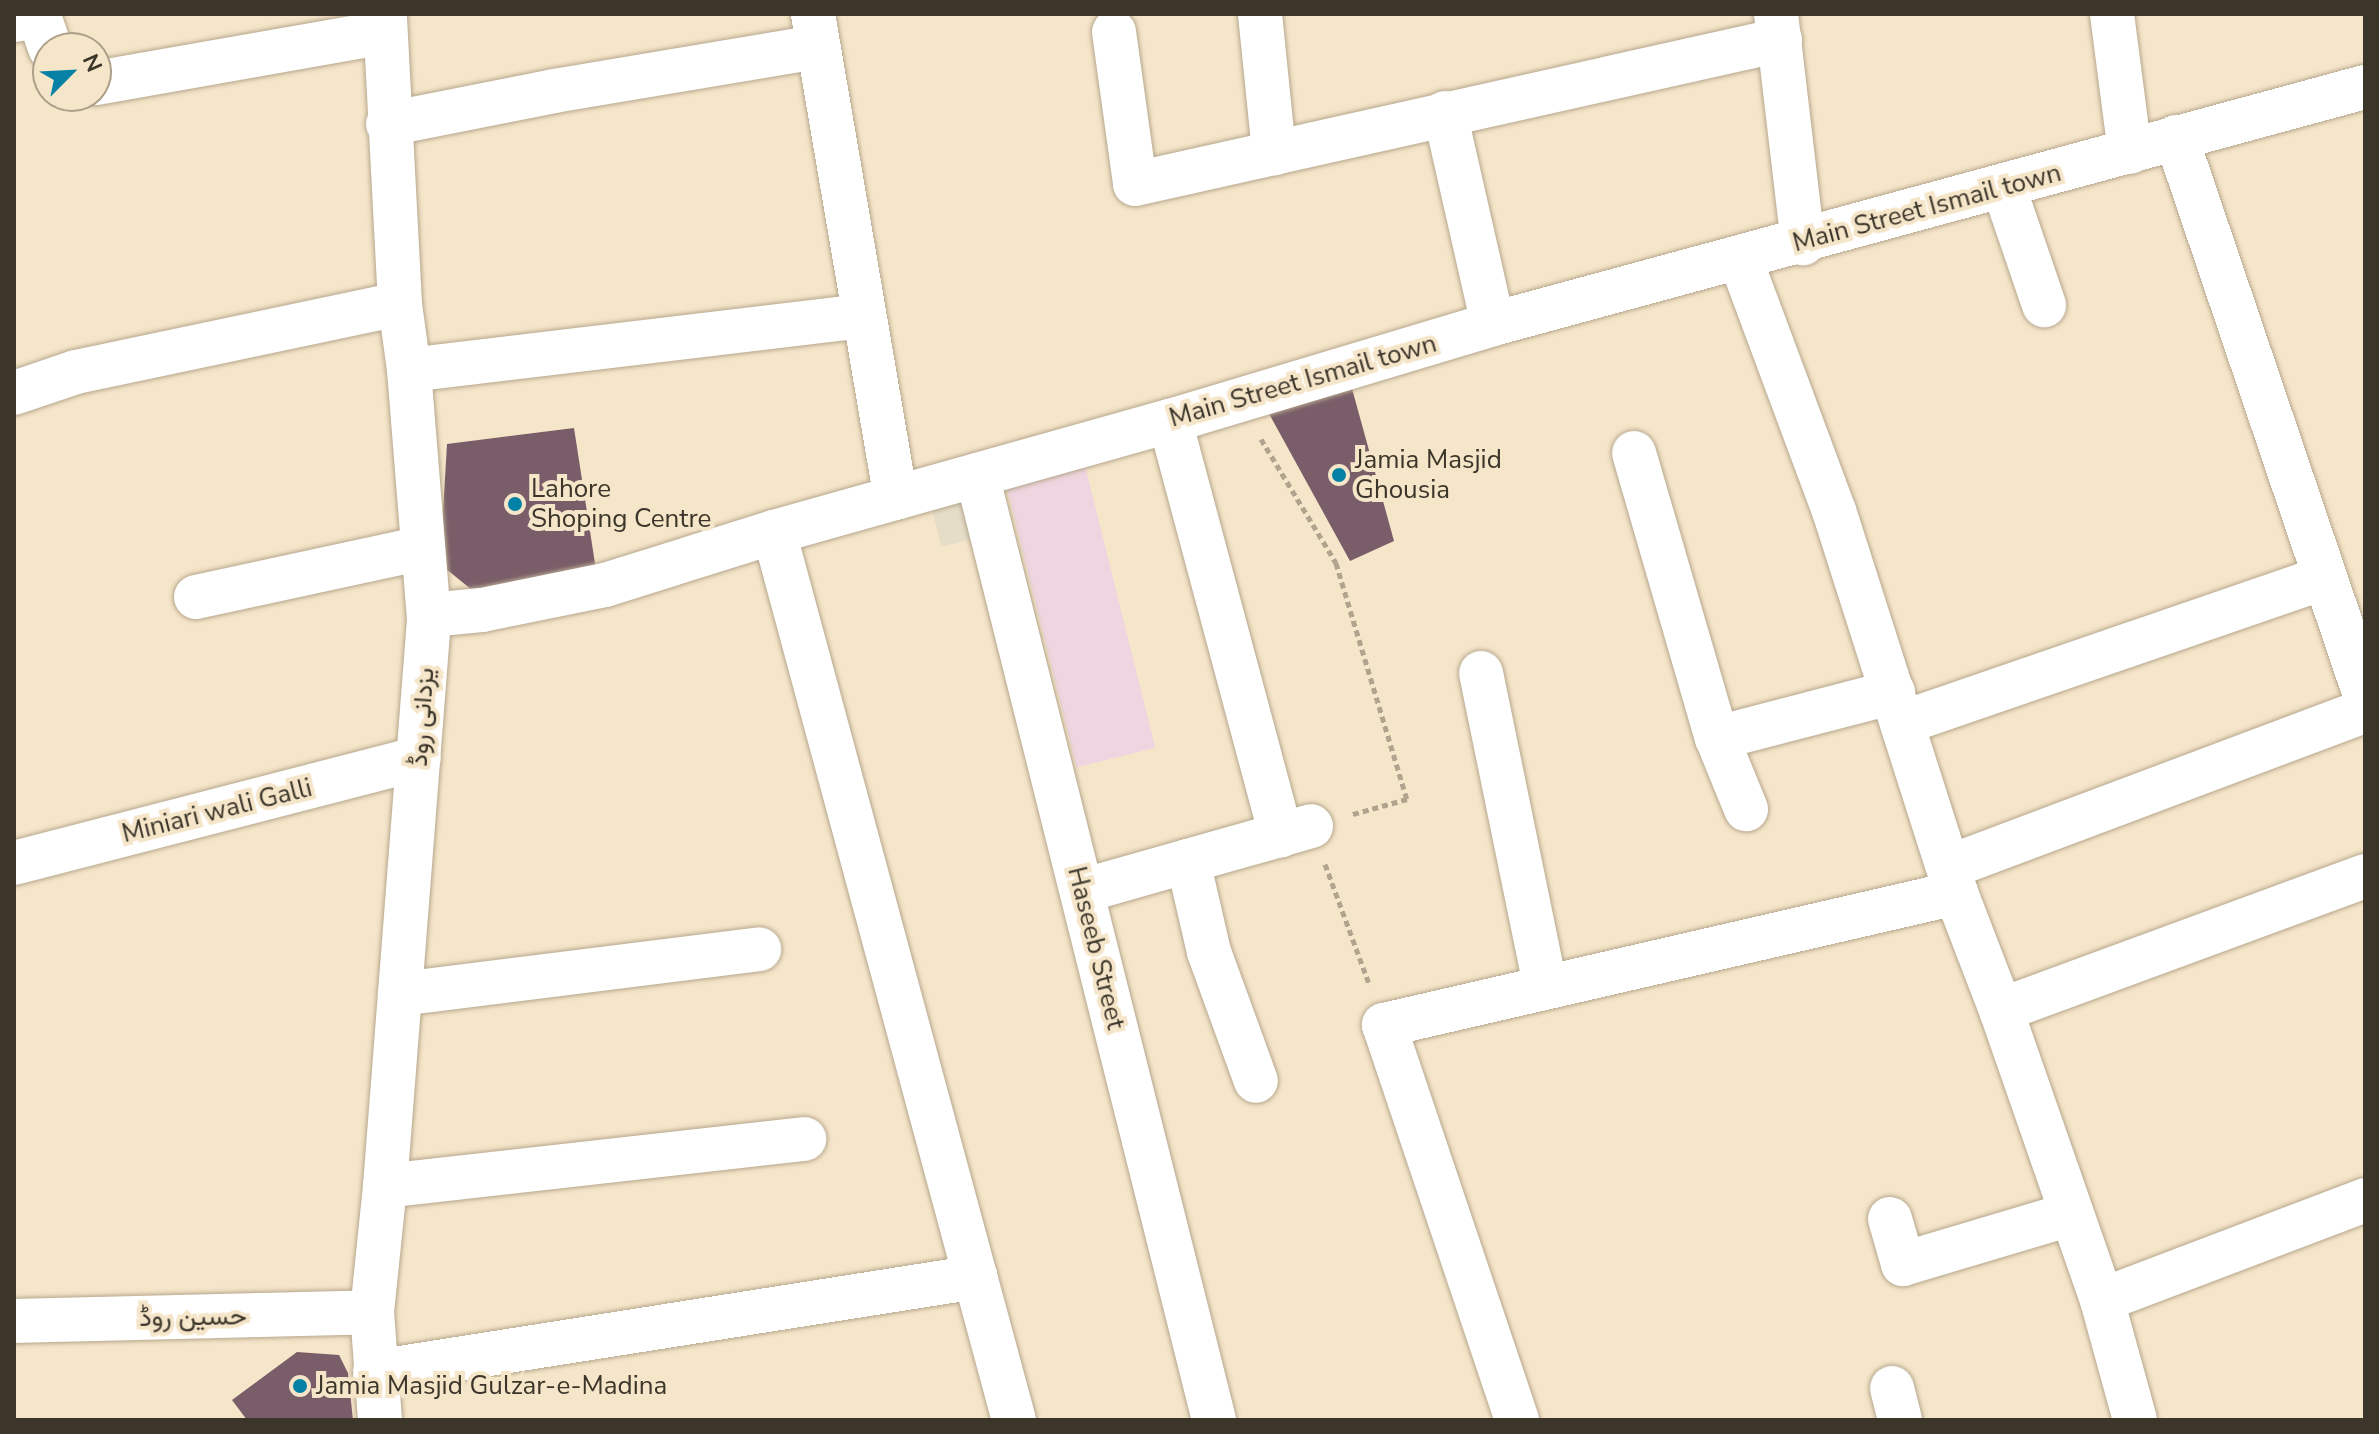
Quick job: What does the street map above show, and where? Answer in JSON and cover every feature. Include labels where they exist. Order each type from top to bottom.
[{"type":"street","points":[[1260,14],[1274,153]]},
{"type":"street","points":[[2112,14],[2130,152]]},
{"type":"street","points":[[14,20],[39,16],[44,32]]},
{"type":"street","points":[[112,80],[384,23]]},
{"type":"street","name":"یزدانی روڈ","points":[[380,1420],[372,1312],[385,1186],[429,615],[409,370],[400,304],[384,23]]},
{"type":"street","points":[[1114,32],[1135,184],[1445,113],[1778,27],[1803,243]]},
{"type":"street","points":[[388,124],[554,91],[815,30],[896,498]]},
{"type":"street","name":"Main Street Ismail town","points":[[429,615],[482,610],[605,585],[774,532],[1170,421],[1493,324],[1803,243],[2365,87]]},
{"type":"street","points":[[1445,113],[1493,324]]},
{"type":"street","points":[[2176,137],[2365,695]]},
{"type":"street","points":[[2004,188],[2044,305]]},
{"type":"street","points":[[1740,258],[1834,511],[1952,880],[2001,1010],[2102,1300],[2135,1420]]},
{"type":"street","points":[[14,393],[76,372],[400,304]]},
{"type":"street","points":[[409,370],[863,316]]},
{"type":"street","points":[[1082,891],[1296,830],[1170,421]]},
{"type":"street","points":[[1634,453],[1717,738],[1746,809]]},
{"type":"street","name":"Haseeb Street","points":[[977,475],[1214,1420]]},
{"type":"street","points":[[774,532],[1014,1420]]},
{"type":"street","points":[[196,597],[423,548]]},
{"type":"street","points":[[1717,738],[1898,707],[2325,577]]},
{"type":"street","points":[[1481,673],[1545,985]]},
{"type":"street","points":[[1517,1420],[1384,1025],[1952,880],[2365,711]]},
{"type":"street","name":"Miniari wali Galli","points":[[14,863],[419,758]]},
{"type":"street","points":[[1188,861],[1209,952],[1256,1081]]},
{"type":"street","points":[[2001,1010],[2365,876]]},
{"type":"street","points":[[400,994],[759,949]]},
{"type":"street","points":[[385,1186],[804,1139]]},
{"type":"street","points":[[2102,1300],[2365,1200]]},
{"type":"street","points":[[1890,1219],[1903,1264],[2071,1214]]},
{"type":"street","points":[[375,1372],[976,1277]]},
{"type":"street","name":"حسین روڈ","points":[[14,1321],[372,1312]]},
{"type":"path","points":[[1238,401],[1336,563],[1407,799],[1296,830],[1384,1025]]},
{"type":"shaded area","points":[[1080,446],[1155,748],[1077,767],[1001,466]]},
{"type":"shaded area","points":[[977,475],[992,534],[941,547],[927,488]]},
{"type":"building","name":"Jamia Masjid Ghousia","points":[[1351,385],[1394,541],[1350,561],[1267,410]]},
{"type":"building","name":"Lahore Shoping Centre","points":[[574,428],[596,570],[472,590],[440,564],[447,444]]},
{"type":"building","name":"Jamia Masjid Gulzar-e-Madina","points":[[297,1352],[339,1355],[348,1373],[353,1420],[247,1420],[232,1400]]},
{"type":"place","name":"Jamia Masjid Ghousia","points":[[1339,475]]},
{"type":"place","name":"Lahore Shoping Centre","points":[[515,504]]},
{"type":"place","name":"Jamia Masjid Gulzar-e-Madina","points":[[300,1386]]}]
